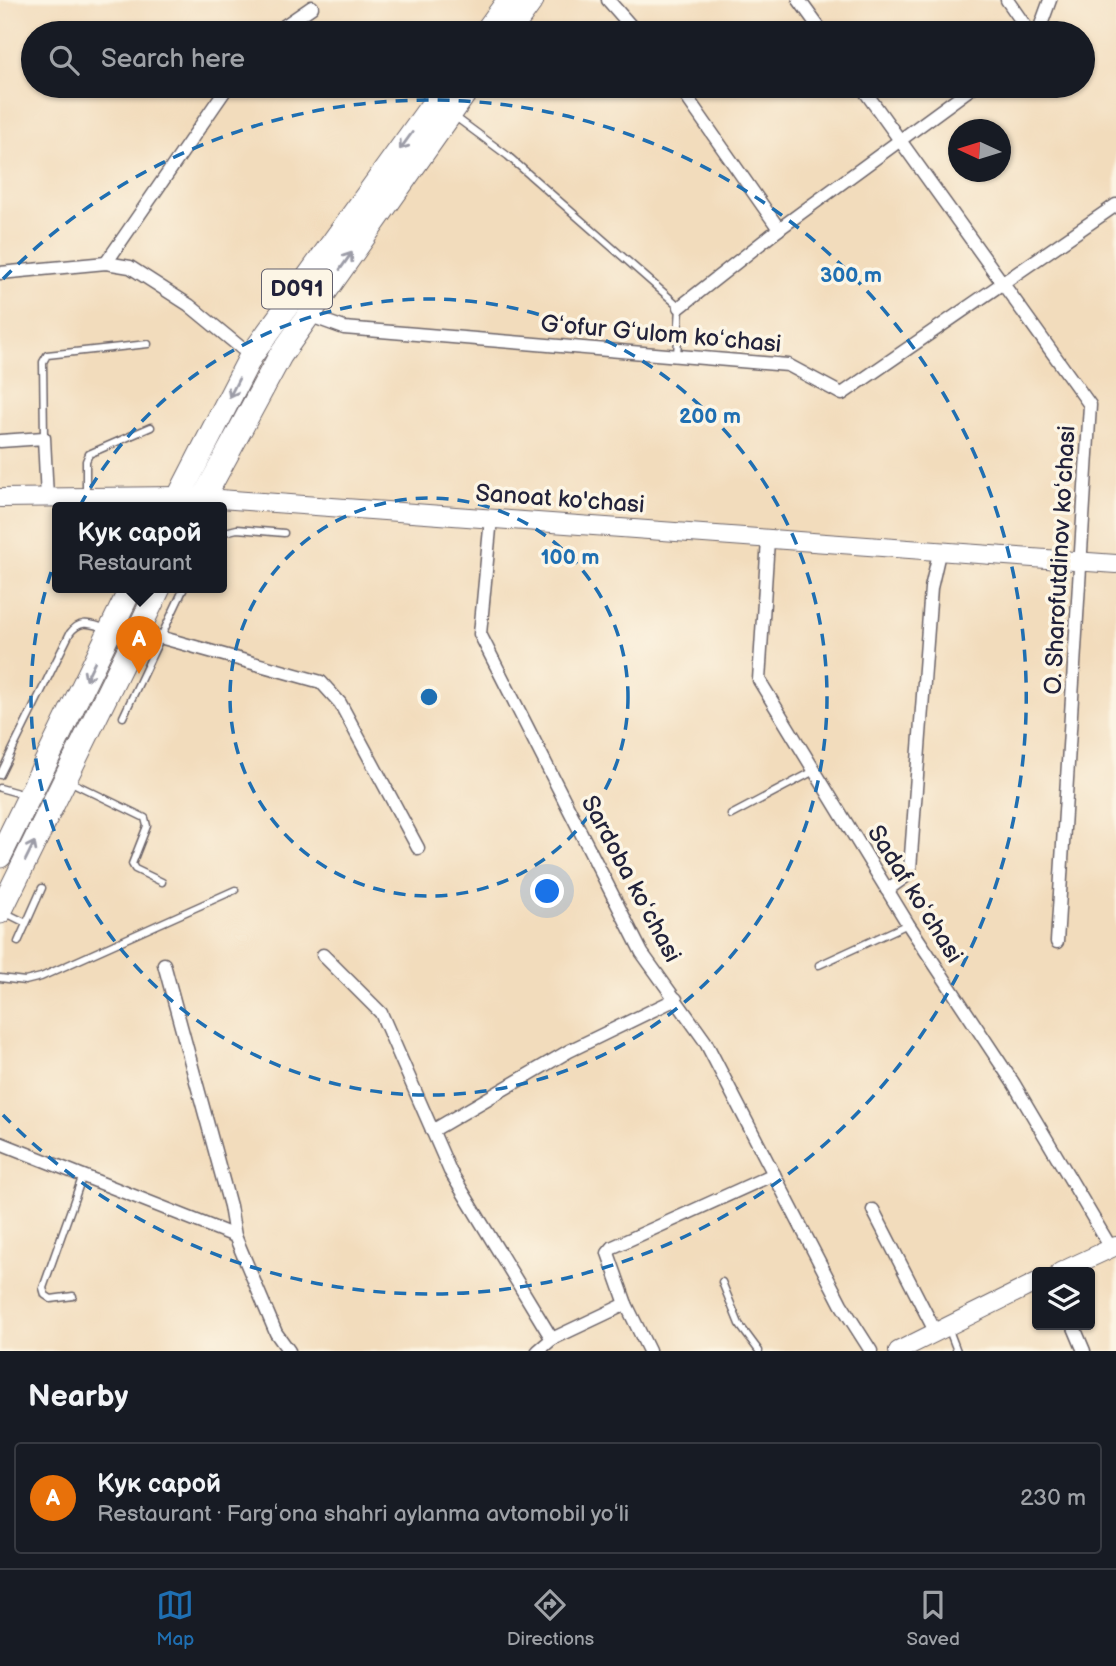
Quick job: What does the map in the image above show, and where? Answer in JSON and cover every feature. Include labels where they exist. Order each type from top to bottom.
[{"type":"highway","points":[[494,21],[509,0]]},
{"type":"highway","points":[[517,21],[532,0]]},
{"type":"highway","name":"D091","points":[[188,502],[251,356],[437,98]]},
{"type":"highway","name":"D091","points":[[189,502],[280,356],[461,98]]},
{"type":"highway","points":[[0,856],[128,593]]},
{"type":"highway","points":[[0,911],[66,779],[149,635],[158,593]]},
{"type":"main road","name":"Sanoat ko'chasi","points":[[0,498],[86,496],[173,502]]},
{"type":"main road","name":"Sanoat ko'chasi","points":[[227,505],[491,519],[1116,564]]},
{"type":"main road","points":[[1071,1267],[1114,1247]]},
{"type":"main road","points":[[898,1351],[941,1327],[1032,1284]]},
{"type":"street","points":[[608,0],[626,21]]},
{"type":"street","points":[[799,0],[814,21]]},
{"type":"street","points":[[1007,0],[1022,21]]},
{"type":"street","points":[[1042,21],[1050,0]]},
{"type":"street","points":[[292,21],[312,7]]},
{"type":"street","points":[[106,263],[220,98]]},
{"type":"street","points":[[687,98],[779,229]]},
{"type":"street","name":"O. Sharofutdinov koʻchasi","points":[[870,98],[1090,405],[1083,561],[1057,942]]},
{"type":"street","points":[[680,307],[779,229],[958,98]]},
{"type":"street","name":"Gʻofur Gʻulom koʻchasi","points":[[308,315],[344,328],[788,365],[842,394],[1116,205]]},
{"type":"street","points":[[0,273],[106,263],[130,267],[189,305],[251,356]]},
{"type":"street","points":[[0,441],[44,438],[47,498]]},
{"type":"street","name":"Sardoba koʻchasi","points":[[491,519],[480,634],[642,953],[705,1041],[841,1304],[871,1351]]},
{"type":"street","name":"Sadaf koʻchasi","points":[[768,540],[759,680],[908,924],[1014,1084],[1114,1247]]},
{"type":"street","points":[[887,890],[905,877],[910,869],[931,588],[939,553]]},
{"type":"street","points":[[149,635],[321,682],[340,702],[418,848]]},
{"type":"street","points":[[323,954],[381,1013],[450,1171],[552,1339]]},
{"type":"street","points":[[164,964],[230,1206],[235,1236],[276,1333],[289,1351]]},
{"type":"street","points":[[432,1131],[569,1051],[676,999]]},
{"type":"street","points":[[0,1143],[235,1236]]},
{"type":"street","points":[[649,1351],[626,1304],[608,1253],[613,1247],[774,1174]]},
{"type":"street","points":[[873,1210],[941,1327]]},
{"type":"street","points":[[538,1351],[552,1339],[626,1304]]},
{"type":"street","points":[[1075,1330],[1084,1351]]},
{"type":"lane","points":[[450,113],[508,156],[680,307],[677,355]]},
{"type":"lane","points":[[44,438],[43,362],[47,355],[148,344]]},
{"type":"lane","points":[[86,496],[86,461],[89,454],[151,427]]},
{"type":"lane","points":[[227,532],[237,529],[284,533]]},
{"type":"lane","points":[[123,717],[149,635],[180,593]]},
{"type":"lane","points":[[0,775],[76,625],[85,623],[110,630]]},
{"type":"lane","points":[[732,815],[814,771]]},
{"type":"lane","points":[[66,779],[145,818],[147,825],[132,864],[135,869],[162,883]]},
{"type":"lane","points":[[0,788],[30,796]]},
{"type":"lane","points":[[18,942],[42,888]]},
{"type":"lane","points":[[0,978],[24,981],[41,977],[235,890]]},
{"type":"lane","points":[[0,911],[26,923]]},
{"type":"lane","points":[[819,965],[908,924]]},
{"type":"lane","points":[[73,1296],[51,1299],[44,1295],[43,1288],[83,1175]]},
{"type":"lane","points":[[722,1282],[739,1324],[759,1351]]},
{"type":"lane","points":[[941,1327],[957,1351]]},
{"type":"place","name":"Кук сарой","points":[[139,674]]}]
